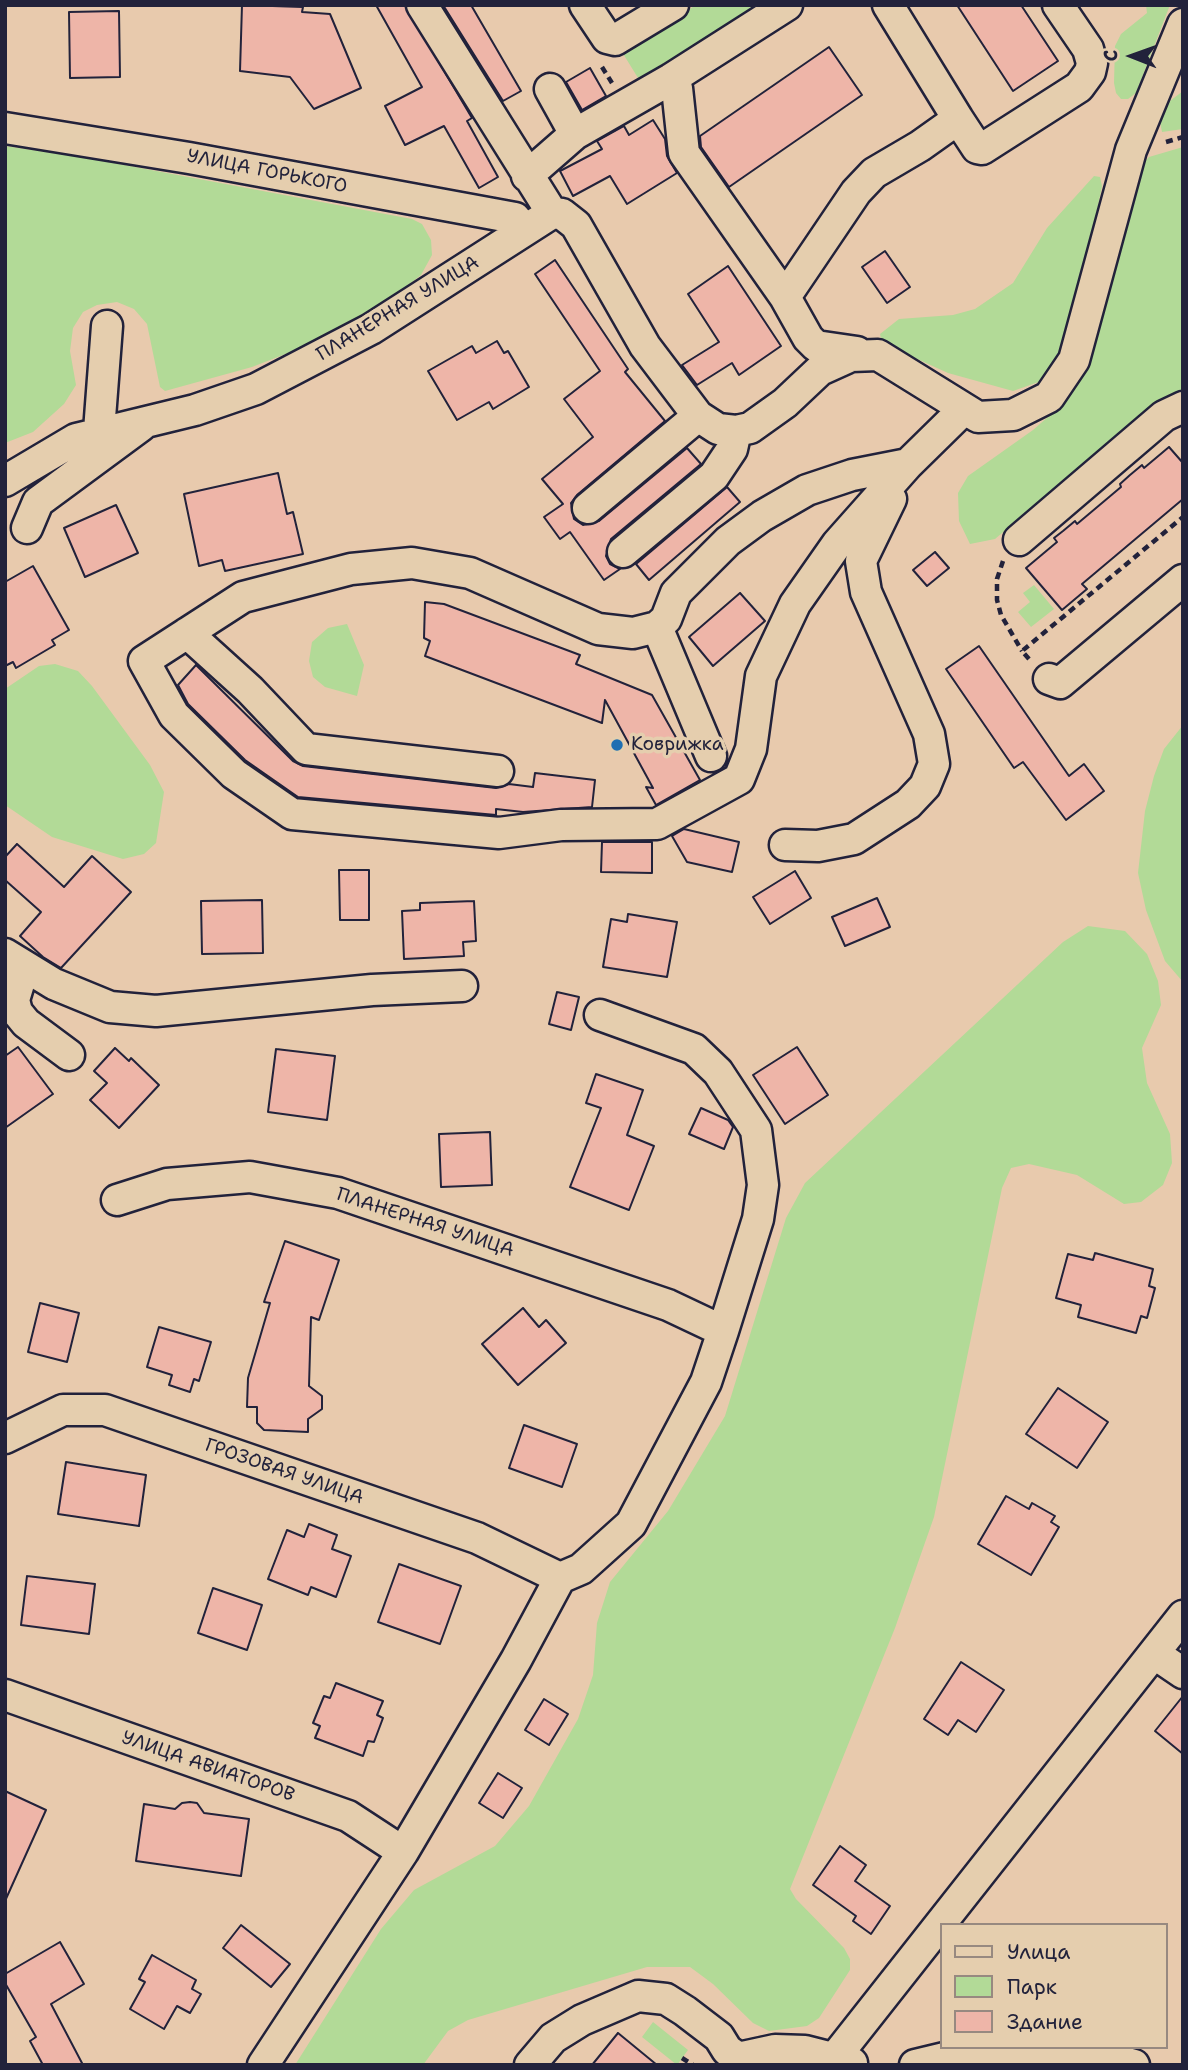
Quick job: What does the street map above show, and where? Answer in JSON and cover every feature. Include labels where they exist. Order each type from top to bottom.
[{"type":"street","points":[[422,5],[527,176],[552,213],[562,214],[576,225],[645,346],[698,416],[718,429],[736,431],[759,422],[832,362],[851,356],[878,355]]},
{"type":"street","points":[[584,5],[607,38],[615,40],[673,5]]},
{"type":"street","points":[[527,176],[575,134],[671,79],[787,5]]},
{"type":"street","points":[[888,5],[977,148],[987,147],[1086,81],[1092,63],[1088,49],[1058,5]]},
{"type":"street","points":[[671,79],[677,88],[684,153],[816,346],[878,355],[978,417],[1013,415],[1049,397],[1074,360],[1131,150],[1173,62],[1183,24]]},
{"type":"street","points":[[550,89],[575,134]]},
{"type":"street","points":[[785,297],[856,192],[874,173],[920,146],[958,119]]},
{"type":"street","name":"УЛИЦА ГОРЬКОГО","points":[[5,128],[190,158],[515,218],[524,229]]},
{"type":"street","name":"ПЛАНЕРНАЯ УЛИЦА","points":[[5,481],[44,456],[99,431],[144,424],[256,388],[318,358],[371,329],[552,213]]},
{"type":"street","points":[[99,431],[107,326]]},
{"type":"street","points":[[1019,540],[1164,416],[1183,408]]},
{"type":"street","points":[[908,464],[852,475],[807,490],[762,516],[728,541],[676,593],[666,619],[657,627],[634,634],[598,629],[470,573],[412,563],[351,569],[243,597],[144,661],[174,715],[234,774],[292,814],[499,833],[561,825],[657,824],[739,779],[751,749],[761,677],[776,640],[807,584],[837,544],[908,464],[963,410]]},
{"type":"street","points":[[588,508],[698,416]]},
{"type":"street","points":[[27,527],[38,502],[144,424]]},
{"type":"street","points":[[623,552],[714,476],[732,449],[736,431]]},
{"type":"street","points":[[785,845],[818,846],[854,839],[908,804],[925,786],[934,764],[929,734],[866,592],[861,561],[908,464]]},
{"type":"street","points":[[1049,679],[1060,683],[1183,580]]},
{"type":"street","points":[[657,627],[711,756]]},
{"type":"street","points":[[187,633],[250,690],[306,749],[498,771]]},
{"type":"street","points":[[14,960],[54,984],[110,1007],[156,1011],[372,990],[462,986]]},
{"type":"street","points":[[14,960],[14,1000],[17,1012],[26,1023],[69,1055]]},
{"type":"street","points":[[263,2065],[403,1852],[516,1660],[560,1578],[581,1569],[631,1524],[706,1382],[723,1331],[758,1219],[762,1185],[755,1130],[718,1072],[694,1049],[600,1016]]},
{"type":"street","name":"ПЛАНЕРНАЯ УЛИЦА","points":[[117,1200],[167,1184],[250,1177],[338,1193],[668,1305],[723,1331]]},
{"type":"street","name":"ГРОЗОВАЯ УЛИЦА","points":[[5,1438],[63,1410],[105,1410],[477,1538],[560,1578]]},
{"type":"street","points":[[947,1923],[1183,1616]]},
{"type":"street","points":[[1154,1654],[1183,1674]]},
{"type":"street","name":"УЛИЦА АВИАТОРОВ","points":[[5,1695],[348,1816],[403,1852]]},
{"type":"street","points":[[530,2065],[553,2038],[582,2020],[638,1996],[666,1999],[685,2011],[719,2037],[736,2061],[775,2050],[805,2051],[840,2062],[940,1932]]},
{"type":"street","points":[[915,2065],[965,2053],[1027,2053],[1109,2059],[1134,2065]]},
{"type":"path","points":[[1022,651],[1183,517]]},
{"type":"path","points":[[1019,540],[1001,565],[997,600],[1001,615],[1022,651],[1049,679]]},
{"type":"path","points":[[682,2058],[693,2065]]},
{"type":"green space","points":[[696,5],[751,5],[756,14],[643,86],[622,52]]},
{"type":"green space","points":[[1146,5],[1170,5],[1136,93],[1128,99],[1121,99],[1116,93],[1114,83],[1115,46],[1121,34],[1147,13]]},
{"type":"green space","points":[[1183,91],[1183,129],[1162,132],[1159,117],[1166,104]]},
{"type":"green space","points":[[5,146],[87,158],[412,219],[422,224],[431,240],[432,255],[421,275],[366,318],[332,336],[252,367],[165,391],[160,387],[147,324],[134,309],[117,302],[97,305],[83,312],[73,328],[70,351],[76,385],[64,404],[33,432],[5,443]]},
{"type":"green space","points":[[1183,147],[1183,394],[1170,397],[1143,414],[995,539],[970,544],[959,521],[958,493],[968,476],[1033,430],[1066,401],[1084,375],[1100,304],[1139,167],[1149,157]]},
{"type":"green space","points":[[1094,176],[1100,177],[1102,186],[1098,206],[1062,353],[1050,378],[1013,391],[948,373],[882,343],[880,334],[899,319],[953,315],[975,309],[1013,283],[1047,228]]},
{"type":"green space","points":[[1034,585],[1054,609],[1031,627],[1018,612],[1030,602],[1023,593]]},
{"type":"green space","points":[[347,624],[364,665],[357,696],[325,687],[313,677],[309,661],[312,642],[328,628]]},
{"type":"green space","points":[[55,664],[78,671],[92,686],[150,765],[164,792],[156,843],[144,854],[123,859],[52,837],[5,805],[5,689],[39,666]]},
{"type":"green space","points":[[1183,725],[1183,982],[1165,961],[1146,910],[1138,873],[1145,811],[1154,776],[1164,749]]},
{"type":"green space","points":[[1088,926],[1125,931],[1147,954],[1158,981],[1161,1005],[1142,1048],[1147,1083],[1170,1134],[1172,1163],[1163,1185],[1141,1202],[1124,1204],[1077,1175],[1029,1164],[1011,1168],[1002,1188],[934,1517],[895,1628],[790,1889],[796,1899],[844,1948],[850,1959],[850,1970],[819,2018],[807,2026],[769,2031],[753,2023],[713,1984],[690,1967],[647,1967],[468,2020],[448,2031],[423,2065],[295,2065],[381,1929],[414,1890],[495,1846],[529,1806],[578,1719],[593,1675],[597,1623],[610,1582],[668,1511],[725,1416],[786,1218],[805,1183],[1063,942]]},
{"type":"green space","points":[[653,2022],[688,2050],[677,2065],[642,2037]]},
{"type":"building","points":[[242,5],[303,7],[302,12],[330,14],[361,88],[314,109],[290,77],[240,71]]},
{"type":"building","points":[[376,5],[405,5],[472,118],[467,121],[498,177],[479,188],[444,126],[405,145],[385,106],[422,87]]},
{"type":"building","points":[[443,5],[471,5],[521,91],[503,101]]},
{"type":"building","points":[[957,5],[1021,5],[1058,61],[1013,91]]},
{"type":"building","points":[[119,11],[120,77],[70,78],[69,12]]},
{"type":"building","points":[[829,47],[862,95],[729,187],[701,147],[700,136]]},
{"type":"building","points":[[590,68],[606,96],[582,110],[566,82]]},
{"type":"building","points":[[653,120],[665,139],[667,156],[677,173],[627,204],[610,176],[573,196],[560,171],[602,149],[597,141],[624,126],[629,135]]},
{"type":"building","points":[[885,251],[910,287],[887,303],[862,267]]},
{"type":"building","points":[[555,260],[628,369],[625,372],[665,421],[577,495],[571,503],[574,519],[583,525],[599,521],[687,448],[701,464],[611,539],[606,556],[610,564],[620,569],[604,580],[570,532],[560,539],[544,517],[563,504],[542,479],[593,437],[564,399],[600,371],[535,274]]},
{"type":"building","points":[[728,266],[781,346],[739,375],[732,363],[697,385],[682,365],[719,342],[688,294]]},
{"type":"building","points":[[497,341],[504,353],[508,351],[529,387],[493,409],[489,402],[457,420],[428,371],[472,346],[476,353]]},
{"type":"building","points":[[1169,447],[1183,463],[1183,499],[1082,584],[1087,589],[1062,610],[1026,568],[1057,542],[1054,538],[1075,521],[1077,524],[1121,487],[1120,484],[1130,475],[1142,465],[1144,468]]},
{"type":"building","points":[[278,473],[287,514],[293,512],[303,554],[225,571],[222,560],[199,566],[184,494]]},
{"type":"building","points":[[727,487],[740,502],[649,580],[636,564]]},
{"type":"building","points":[[116,505],[138,553],[85,577],[64,528]]},
{"type":"building","points":[[935,552],[949,568],[927,586],[913,570]]},
{"type":"building","points":[[33,566],[69,630],[52,640],[55,645],[16,668],[13,662],[5,666],[5,582]]},
{"type":"building","points":[[740,593],[765,621],[713,666],[689,637]]},
{"type":"building","points":[[425,602],[444,604],[580,655],[576,664],[652,695],[700,780],[656,805],[646,787],[653,788],[605,700],[602,723],[425,656],[430,641],[424,638]]},
{"type":"building","points":[[979,646],[1069,776],[1084,764],[1104,791],[1066,820],[1023,762],[1014,768],[946,669]]},
{"type":"building","points":[[196,665],[293,761],[303,766],[496,788],[509,784],[533,787],[535,773],[595,780],[592,807],[523,812],[496,809],[496,815],[298,797],[245,760],[188,704],[178,685]]},
{"type":"building","points":[[684,829],[739,842],[732,872],[687,862],[672,836]]},
{"type":"building","points":[[602,842],[652,842],[652,873],[601,872]]},
{"type":"building","points":[[17,844],[64,887],[92,856],[131,892],[61,968],[43,957],[20,936],[41,912],[5,880],[5,857]]},
{"type":"building","points":[[339,870],[369,870],[369,920],[340,920]]},
{"type":"building","points":[[795,871],[811,898],[770,924],[753,897]]},
{"type":"building","points":[[877,898],[890,927],[845,946],[832,917]]},
{"type":"building","points":[[262,900],[263,953],[202,954],[201,901]]},
{"type":"building","points":[[474,901],[476,941],[463,942],[464,956],[404,959],[402,911],[420,910],[420,903]]},
{"type":"building","points":[[628,914],[677,922],[667,977],[603,967],[611,919],[627,922]]},
{"type":"building","points":[[557,992],[579,997],[571,1030],[549,1024]]},
{"type":"building","points":[[18,1047],[53,1094],[5,1128],[5,1056]]},
{"type":"building","points":[[797,1047],[828,1095],[785,1124],[753,1075]]},
{"type":"building","points":[[115,1048],[129,1061],[131,1058],[159,1085],[119,1128],[90,1100],[107,1083],[94,1071]]},
{"type":"building","points":[[276,1049],[335,1056],[327,1120],[268,1112]]},
{"type":"building","points":[[596,1074],[643,1090],[627,1135],[654,1146],[629,1210],[570,1187],[601,1108],[586,1103]]},
{"type":"building","points":[[701,1108],[728,1120],[733,1127],[724,1149],[689,1134]]},
{"type":"building","points":[[490,1132],[492,1185],[441,1187],[439,1134]]},
{"type":"building","points":[[285,1241],[339,1260],[319,1320],[311,1317],[309,1386],[322,1396],[322,1409],[308,1419],[308,1432],[264,1430],[257,1423],[257,1407],[247,1407],[248,1378],[270,1303],[264,1302]]},
{"type":"building","points":[[1095,1253],[1153,1269],[1149,1286],[1155,1288],[1147,1318],[1141,1316],[1136,1333],[1078,1317],[1081,1305],[1056,1298],[1068,1254],[1093,1260]]},
{"type":"building","points":[[40,1303],[79,1313],[67,1362],[28,1352]]},
{"type":"building","points":[[523,1308],[539,1327],[546,1320],[566,1343],[518,1385],[482,1344]]},
{"type":"building","points":[[159,1327],[211,1342],[199,1381],[194,1379],[190,1392],[169,1385],[172,1375],[147,1367]]},
{"type":"building","points":[[1058,1388],[1108,1422],[1077,1468],[1026,1434]]},
{"type":"building","points":[[524,1425],[577,1444],[562,1487],[509,1468]]},
{"type":"building","points":[[66,1462],[146,1475],[139,1526],[58,1514]]},
{"type":"building","points":[[1006,1496],[1029,1509],[1032,1503],[1055,1516],[1051,1522],[1059,1527],[1031,1575],[978,1544]]},
{"type":"building","points":[[309,1524],[337,1535],[332,1549],[351,1556],[336,1597],[311,1587],[308,1595],[268,1579],[287,1530],[304,1537]]},
{"type":"building","points":[[399,1564],[461,1586],[440,1644],[378,1622]]},
{"type":"building","points":[[27,1576],[95,1584],[89,1634],[21,1625]]},
{"type":"building","points":[[213,1588],[262,1605],[247,1650],[198,1633]]},
{"type":"building","points":[[961,1662],[1004,1690],[976,1732],[958,1720],[948,1735],[924,1719]]},
{"type":"building","points":[[336,1683],[383,1701],[377,1715],[383,1718],[374,1742],[368,1741],[363,1756],[315,1738],[320,1726],[313,1723],[324,1696],[330,1698]]},
{"type":"building","points":[[1183,1696],[1183,1754],[1155,1731]]},
{"type":"building","points":[[544,1699],[568,1714],[549,1745],[525,1730]]},
{"type":"building","points":[[498,1773],[522,1788],[503,1818],[479,1803]]},
{"type":"building","points":[[5,1791],[46,1810],[5,1901]]},
{"type":"building","points":[[182,1803],[197,1803],[204,1813],[249,1819],[241,1876],[136,1861],[144,1804],[175,1809]]},
{"type":"building","points":[[840,1846],[866,1865],[855,1881],[890,1906],[871,1934],[853,1921],[856,1916],[813,1885]]},
{"type":"building","points":[[241,1925],[290,1964],[271,1987],[223,1948]]},
{"type":"building","points":[[60,1942],[84,1984],[51,2004],[83,2065],[43,2065],[30,2041],[36,2037],[5,1983],[5,1974]]},
{"type":"building","points":[[152,1955],[196,1980],[192,1989],[201,1994],[190,2013],[177,2006],[164,2029],[130,2009],[145,1982],[139,1979]]},
{"type":"building","points":[[618,2033],[657,2065],[592,2065]]},
{"type":"place","name":"Коврижка","points":[[617,745]]}]
